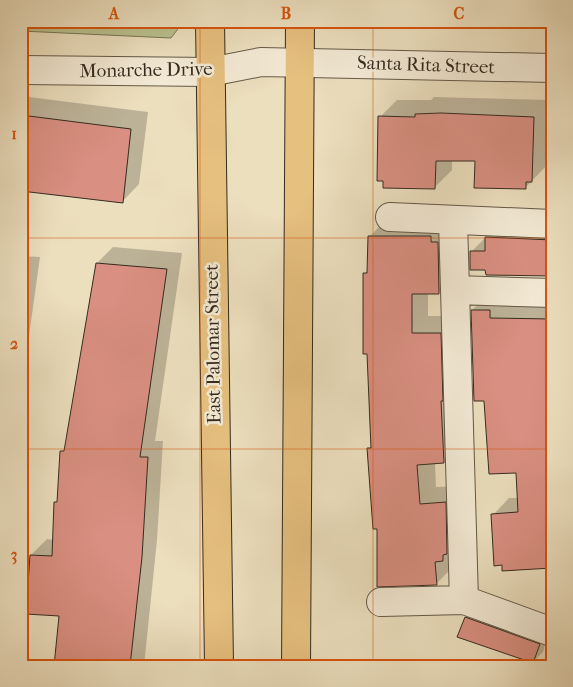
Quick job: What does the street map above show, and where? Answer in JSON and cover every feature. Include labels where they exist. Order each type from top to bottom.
[{"type":"main road","name":"East Palomar Street","points":[[210,21],[219,666]]},
{"type":"main road","points":[[296,666],[300,21]]},
{"type":"street","name":"Monarche Drive","points":[[21,70],[210,72],[261,62],[300,62]]},
{"type":"street","name":"Santa Rita Street","points":[[300,62],[552,68]]},
{"type":"street","points":[[390,217],[552,224]]},
{"type":"street","points":[[452,221],[464,600]]},
{"type":"street","points":[[455,290],[552,293]]},
{"type":"street","points":[[381,602],[464,600],[552,632]]},
{"type":"green space","points":[[21,21],[184,21],[171,38],[21,31]]},
{"type":"building","points":[[441,113],[534,117],[532,182],[526,182],[526,189],[474,188],[475,161],[436,161],[435,189],[383,188],[383,181],[377,181],[378,116],[415,117],[415,114]]},
{"type":"building","points":[[21,115],[131,129],[123,203],[21,191]]},
{"type":"building","points":[[368,236],[431,236],[431,242],[438,242],[439,294],[412,294],[412,333],[441,333],[443,401],[441,401],[444,463],[417,465],[420,504],[446,502],[447,554],[443,555],[443,561],[435,562],[437,585],[377,587],[377,529],[373,529],[367,448],[371,448],[367,354],[363,354],[363,273],[367,273]]},
{"type":"building","points":[[485,237],[552,240],[552,276],[486,275],[485,270],[470,270],[470,251],[485,251]]},
{"type":"building","points":[[96,263],[167,269],[140,457],[148,457],[142,557],[130,666],[54,666],[59,616],[26,614],[30,555],[52,556],[54,502],[57,502],[60,451],[64,451]]},
{"type":"building","points":[[471,310],[490,310],[490,318],[552,319],[552,568],[502,571],[502,565],[494,566],[491,514],[518,512],[516,473],[489,474],[484,401],[474,401]]},
{"type":"building","points":[[465,617],[540,644],[533,663],[457,637]]}]
